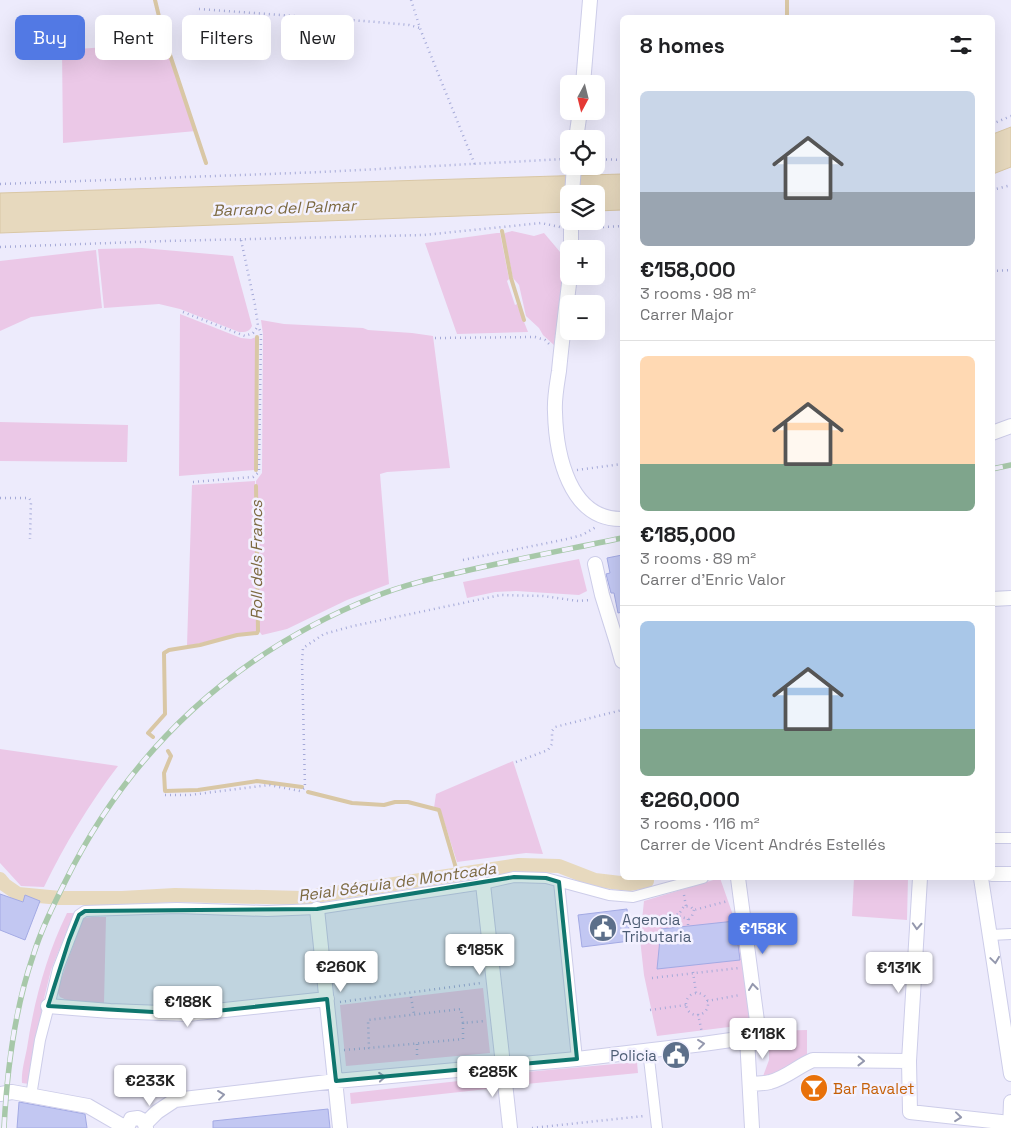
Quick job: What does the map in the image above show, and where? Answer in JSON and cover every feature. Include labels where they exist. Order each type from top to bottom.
[{"type":"street","points":[[584,75],[590,0]]},
{"type":"street","points":[[569,285],[554,410],[556,431],[565,471],[572,490],[582,503],[614,520],[620,519]]},
{"type":"street","points":[[995,432],[1011,426]]},
{"type":"street","points":[[595,564],[602,595],[620,639]]},
{"type":"street","points":[[995,599],[1011,598]]},
{"type":"street","points":[[995,838],[1011,838]]},
{"type":"street","points":[[995,874],[1011,874]]},
{"type":"street","points":[[31,1096],[40,1040],[58,969],[79,915],[85,910],[177,908],[267,911],[317,909],[483,884],[514,877],[546,878],[609,895],[633,897],[696,880]]},
{"type":"street","points":[[738,880],[753,1037],[750,1084],[752,1128]]},
{"type":"street","points":[[920,880],[909,1062],[910,1112],[1010,1125],[1011,1102]]},
{"type":"street","points":[[981,880],[1011,1074]]},
{"type":"street","points":[[559,882],[577,1059]]},
{"type":"street","points":[[483,884],[510,1128]]},
{"type":"street","points":[[317,909],[340,1128]]},
{"type":"street","points":[[991,935],[1011,934]]},
{"type":"street","points":[[48,1006],[188,1014],[327,1001]]},
{"type":"street","points":[[2,1091],[88,1106],[126,1128],[129,1121],[134,1118],[141,1119],[146,1126],[157,1112],[175,1100],[336,1081],[577,1059],[753,1037]]},
{"type":"street","points":[[648,1050],[657,1128]]},
{"type":"street","points":[[750,1084],[770,1082],[813,1060],[909,1062]]},
{"type":"path","points":[[411,0],[420,28],[475,165]]},
{"type":"path","points":[[199,9],[377,22],[420,28]]},
{"type":"path","points":[[995,123],[1011,116]]},
{"type":"path","points":[[605,159],[620,160]]},
{"type":"path","points":[[0,184],[475,165],[560,160]]},
{"type":"path","points":[[995,189],[1011,185]]},
{"type":"path","points":[[0,248],[96,243],[424,235],[541,223],[560,224]]},
{"type":"path","points":[[605,226],[620,226]]},
{"type":"path","points":[[193,482],[253,477],[259,472],[261,334],[240,240]]},
{"type":"path","points":[[995,271],[1011,270]]},
{"type":"path","points":[[182,312],[245,336],[253,332],[258,326]]},
{"type":"path","points":[[435,338],[535,337],[545,340],[560,356]]},
{"type":"path","points":[[565,471],[620,464]]},
{"type":"path","points":[[0,498],[29,498],[31,502],[30,539]]},
{"type":"path","points":[[463,560],[582,535],[592,530],[605,516]]},
{"type":"path","points":[[165,795],[190,795],[269,785],[300,791],[305,788],[303,648],[324,634],[353,626],[502,595],[543,596],[578,601],[592,600],[602,595]]},
{"type":"path","points":[[516,762],[548,750],[552,744],[552,731],[555,727],[620,711]]},
{"type":"path","points":[[683,889],[686,906]]},
{"type":"path","points":[[694,910],[728,901]]},
{"type":"path","points":[[679,914],[681,909],[686,906],[694,910]]},
{"type":"path","points":[[688,925],[688,919],[692,916],[694,910]]},
{"type":"path","points":[[646,919],[679,914]]},
{"type":"path","points":[[679,914],[683,919],[688,919]]},
{"type":"path","points":[[652,978],[740,968]]},
{"type":"path","points":[[693,972],[696,993]]},
{"type":"path","points":[[327,1001],[495,981]]},
{"type":"path","points":[[696,993],[703,995],[707,1001],[707,1008],[698,1014],[692,1013],[686,1005],[688,998],[696,993]]},
{"type":"path","points":[[707,1001],[742,995]]},
{"type":"path","points":[[412,996],[414,1014]]},
{"type":"path","points":[[650,1010],[686,1005]]},
{"type":"path","points":[[344,1050],[369,1048],[417,1044],[464,1039],[461,1008],[368,1020],[369,1048]]},
{"type":"path","points":[[462,1023],[486,1020]]},
{"type":"path","points":[[417,1044],[417,1059]]},
{"type":"path","points":[[532,1128],[656,1115]]},
{"type":"highlighted area","points":[[514,877],[546,878],[559,882],[577,1059],[336,1081],[327,999],[188,1014],[48,1006],[69,940],[79,915],[85,911],[317,909]]},
{"type":"shaded area","points":[[85,48],[95,48],[95,60],[171,60],[196,131],[63,143],[62,60],[85,60]]},
{"type":"shaded area","points":[[512,231],[534,236],[544,233],[560,252],[560,285],[563,285],[562,295],[560,295],[560,316],[557,344],[555,346],[526,316],[519,285],[513,278],[505,233]]},
{"type":"shaded area","points":[[500,233],[509,279],[507,281],[515,305],[517,304],[528,332],[457,334],[425,243]]},
{"type":"shaded area","points":[[142,248],[233,256],[251,328],[247,331],[239,332],[180,309],[159,304],[104,308],[98,249]]},
{"type":"shaded area","points":[[96,250],[102,308],[31,317],[0,331],[0,261]]},
{"type":"shaded area","points":[[180,314],[241,338],[251,339],[256,337],[254,470],[179,476]]},
{"type":"shaded area","points":[[261,320],[284,324],[363,328],[433,336],[450,468],[380,474],[389,584],[347,600],[287,629],[262,635],[259,631],[256,481],[262,473],[263,334]]},
{"type":"shaded area","points":[[0,422],[128,425],[127,462],[0,461]]},
{"type":"shaded area","points":[[255,481],[257,631],[256,633],[236,635],[187,646],[192,485]]},
{"type":"shaded area","points":[[579,559],[587,591],[579,595],[516,591],[495,592],[467,598],[463,582]]},
{"type":"shaded area","points":[[0,749],[118,766],[78,825],[44,887],[21,886],[0,863]]},
{"type":"shaded area","points":[[513,761],[543,854],[526,853],[457,862],[440,809],[434,808],[436,794]]},
{"type":"shaded area","points":[[713,880],[721,880],[735,921],[740,922],[753,1024],[657,1036],[644,975],[640,939],[644,901]]},
{"type":"shaded area","points":[[854,880],[908,880],[907,920],[852,916]]},
{"type":"shaded area","points":[[67,913],[74,913],[51,970],[43,1003],[29,1084],[22,1083],[23,1066],[37,996],[47,962]]},
{"type":"shaded area","points":[[106,917],[104,1003],[71,1002],[60,997],[57,991],[83,918]]},
{"type":"shaded area","points":[[483,988],[490,1053],[346,1066],[340,1005]]},
{"type":"shaded area","points":[[807,1030],[807,1057],[789,1068],[762,1079],[769,1060],[769,1031]]},
{"type":"shaded area","points":[[637,1062],[638,1073],[516,1085],[515,1073]]},
{"type":"shaded area","points":[[486,1078],[487,1089],[351,1104],[350,1093]]},
{"type":"water","points":[[1011,127],[1011,167],[995,173],[995,133]]},
{"type":"water","name":"Barranc del Palmar","points":[[620,174],[620,210],[605,211],[605,185],[560,185],[560,212],[0,233],[0,193]]},
{"type":"building","points":[[620,555],[620,612],[618,613],[614,593],[611,593],[606,574],[610,573],[607,558]]},
{"type":"building","points":[[0,894],[23,902],[25,895],[40,901],[25,940],[0,930]]},
{"type":"building","points":[[627,909],[630,941],[582,947],[578,915]]},
{"type":"building","points":[[735,921],[740,960],[657,969],[661,929]]},
{"type":"building","points":[[19,1102],[85,1114],[87,1128],[17,1128]]},
{"type":"building","points":[[328,1109],[330,1128],[213,1128],[213,1121]]},
{"type":"waterway","name":"Roll dels Francs","points":[[155,0],[164,37],[206,163]]},
{"type":"waterway","points":[[787,0],[787,15]]},
{"type":"waterway","points":[[502,231],[511,278],[524,320]]},
{"type":"waterway","name":"Roll dels Francs","points":[[256,470],[257,337]]},
{"type":"waterway","name":"Roll dels Francs","points":[[153,737],[148,733],[165,714],[164,653],[169,650],[200,645],[237,635],[257,633],[258,631],[256,486]]},
{"type":"waterway","points":[[168,751],[171,756],[164,773],[165,791],[198,790],[257,781],[302,787]]},
{"type":"waterway","points":[[308,792],[352,803],[384,805],[395,802],[408,802],[439,810],[458,875]]},
{"type":"waterway","name":"Reial Séquia de Montcada","points":[[0,879],[18,894],[60,898],[122,898],[175,895],[302,898],[519,865],[559,866],[595,880],[629,884],[647,881]]},
{"type":"railway","points":[[995,468],[1011,465]]},
{"type":"railway","points":[[4,1128],[9,1063],[16,1019],[26,977],[48,918],[65,882],[92,834],[122,789],[155,747],[192,710],[233,676],[277,646],[324,620],[374,597],[407,585],[442,576],[620,538]]},
{"type":"place","name":"Agencia Tributaria","points":[[603,928]]},
{"type":"place","name":"Policia","points":[[676,1055]]},
{"type":"place","name":"Bar Ravalet","points":[[814,1088]]}]
